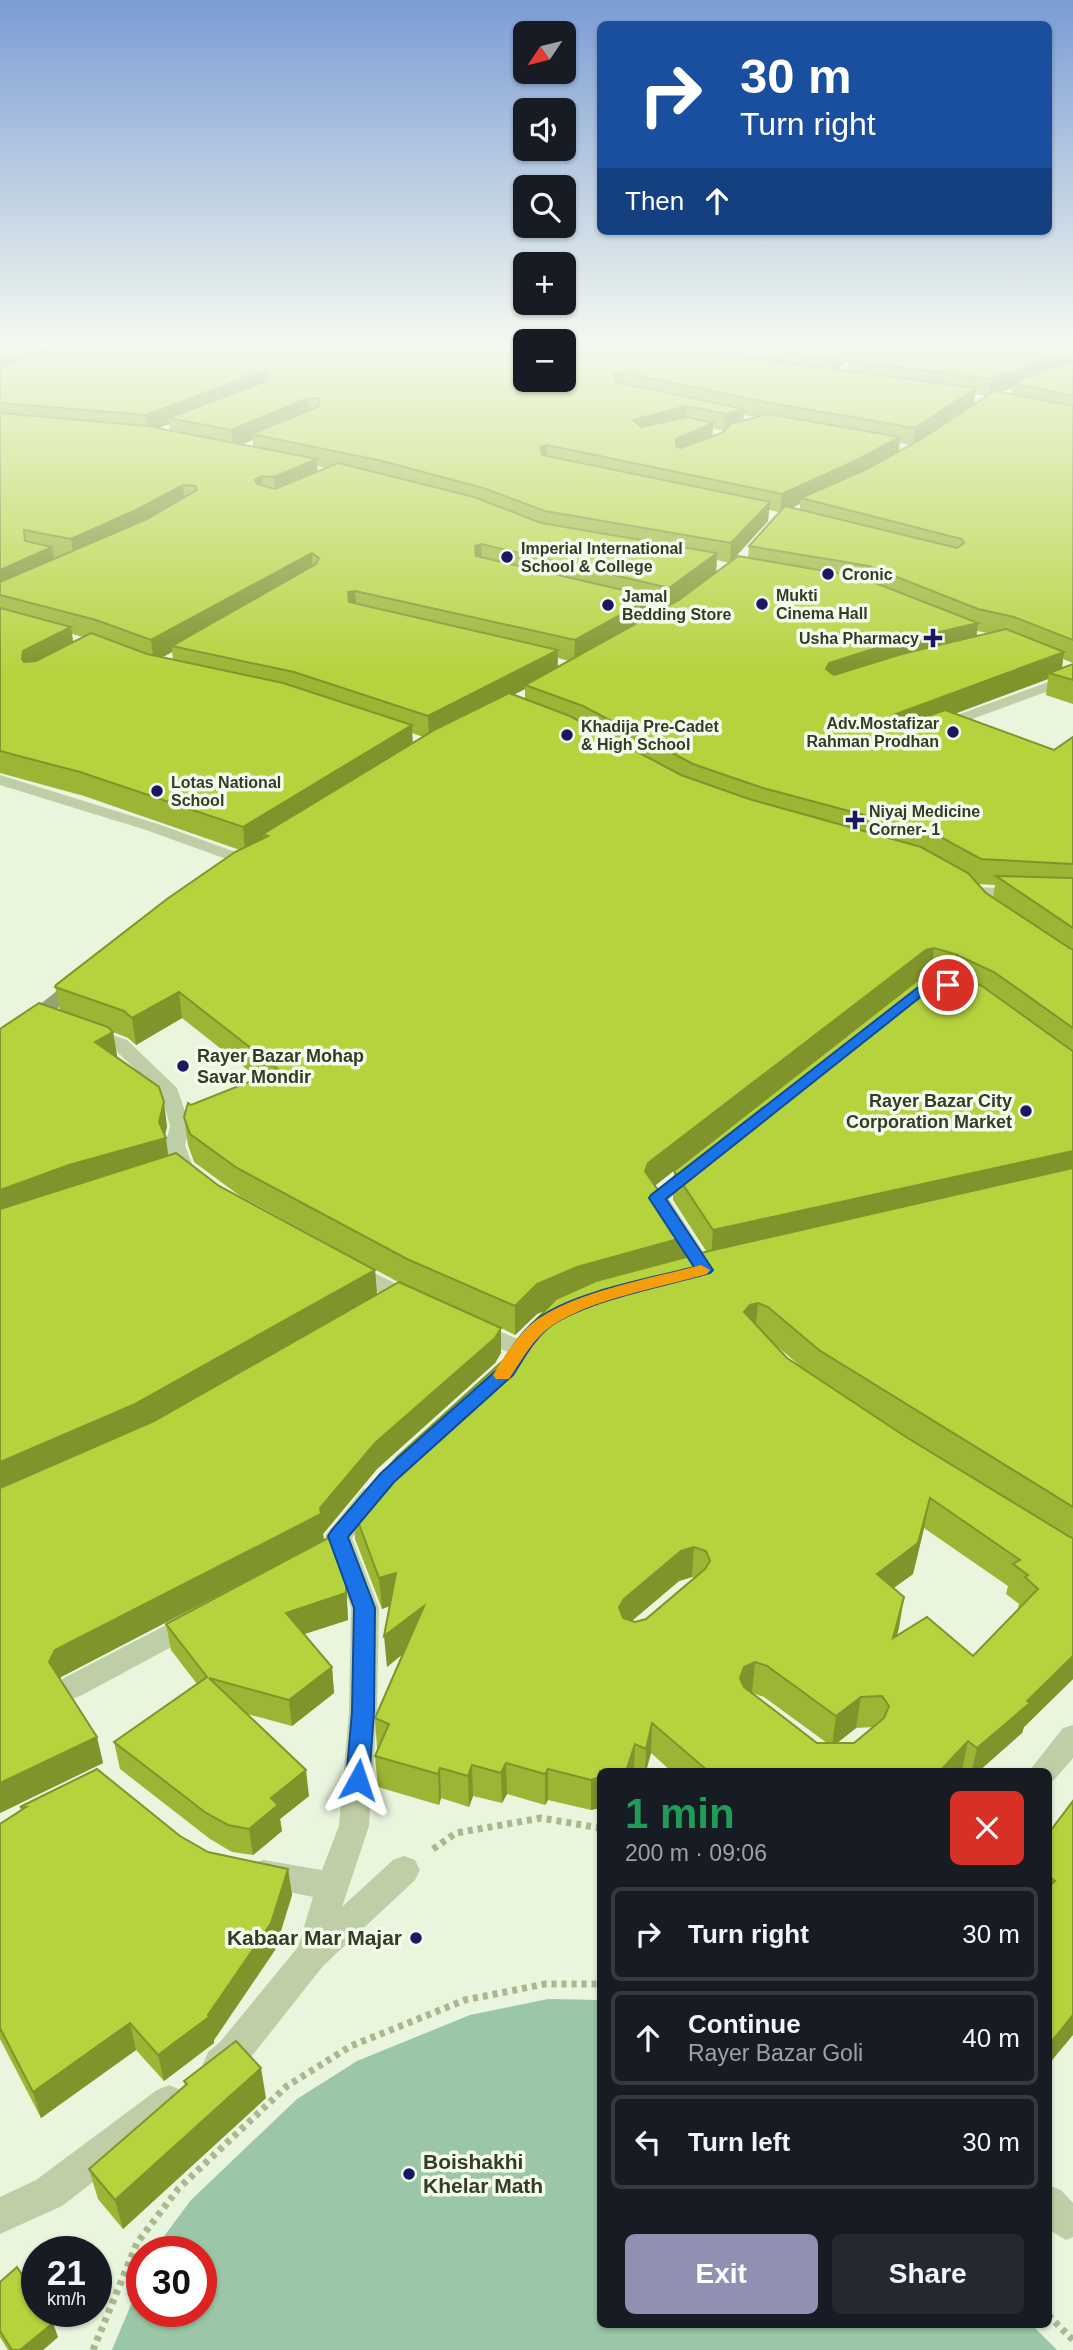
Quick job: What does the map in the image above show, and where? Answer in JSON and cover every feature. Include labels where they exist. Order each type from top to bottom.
[{"type":"street","points":[[930,730],[1073,677]]},
{"type":"street","points":[[0,780],[251,857]]},
{"type":"street","points":[[227,873],[251,857]]},
{"type":"street","points":[[989,912],[966,889],[1073,896]]},
{"type":"street","points":[[0,1045],[89,975]]},
{"type":"street","points":[[38,1015],[120,1044],[170,1092],[180,1126],[175,1145],[183,1167],[211,1189]]},
{"type":"street","points":[[712,1155],[657,1198],[694,1272],[731,1264]]},
{"type":"street","points":[[158,1174],[183,1167]]},
{"type":"street","points":[[339,1262],[435,1311]]},
{"type":"street","points":[[376,1308],[400,1295]]},
{"type":"street","points":[[459,1322],[521,1350]]},
{"type":"street","points":[[312,1955],[332,1886],[354,1826],[363,1712],[365,1608],[338,1536],[388,1478]]},
{"type":"street","points":[[316,1557],[341,1544]]},
{"type":"street","points":[[72,1687],[218,1609]]},
{"type":"street","points":[[1047,1768],[1073,1737]]},
{"type":"street","points":[[237,1869],[332,1886]]},
{"type":"street","points":[[0,2216],[49,2193],[232,2054],[312,1955],[404,1870]]},
{"type":"path","points":[[404,1870],[456,1833],[541,1818],[597,1827]]},
{"type":"path","points":[[93,2350],[136,2243],[178,2189],[287,2086],[351,2046],[465,2000],[545,1984],[597,1984]]},
{"type":"path","points":[[1052,2319],[1073,2340]]},
{"type":"green space","name":"Boishakhi Khelar Math","points":[[548,1999],[597,2000],[597,2328],[1035,2328],[1057,2350],[112,2350],[126,2316],[126,2327],[217,2327],[217,2236],[164,2236],[191,2200],[297,2099],[357,2061],[470,2015]]},
{"type":"building","points":[[0,455],[295,455],[317,459],[274,477],[262,476],[255,480],[257,484],[275,489],[338,463],[474,497],[541,523],[717,553],[669,588],[481,544],[475,546],[476,556],[653,597],[575,640],[355,591],[348,592],[349,602],[558,650],[428,716],[294,672],[172,646],[316,564],[319,558],[312,553],[151,640],[96,620],[0,595],[0,582],[147,519],[197,490],[195,486],[183,485],[136,510],[71,539],[24,530],[25,541],[52,547],[0,570]]},
{"type":"building","points":[[352,455],[542,455],[770,502],[731,543],[545,511],[483,488]]},
{"type":"building","points":[[593,455],[867,455],[782,494]]},
{"type":"building","points":[[893,455],[1073,455],[1073,640],[1014,617],[978,609],[869,566],[749,546],[785,506],[957,548],[964,543],[962,539],[801,498]]},
{"type":"building","points":[[738,556],[860,577],[978,623],[892,643],[829,663],[826,669],[834,675],[902,654],[1006,629],[1064,652],[893,715],[890,719],[892,724],[900,726],[945,710],[1054,750],[1073,737],[1073,864],[981,859],[935,834],[763,788],[693,764],[583,706],[525,685],[679,600]]},
{"type":"building","points":[[0,608],[71,627],[23,651],[24,662],[36,661],[91,633],[147,654],[283,683],[412,725],[243,827],[80,772],[0,751]]},
{"type":"building","points":[[1073,664],[1073,680],[1049,673]]},
{"type":"building","points":[[509,693],[570,716],[681,775],[749,799],[921,847],[968,873],[986,893],[1073,949],[1073,1028],[994,972],[955,954],[934,948],[926,950],[648,1163],[645,1171],[689,1236],[577,1267],[537,1284],[515,1306],[407,1259],[237,1168],[190,1134],[184,1117],[188,1103],[191,1105],[279,1070],[179,992],[132,1018],[124,1011],[55,987],[56,985],[167,899],[235,852],[268,836],[263,834],[436,729]]},
{"type":"building","points":[[996,876],[1073,878],[1073,928]]},
{"type":"building","points":[[937,965],[982,986],[1073,1051],[1073,1151],[713,1230],[674,1171]]},
{"type":"building","points":[[39,1003],[108,1027],[113,1032],[95,1042],[159,1087],[164,1102],[159,1122],[166,1138],[69,1165],[0,1190],[0,1029]]},
{"type":"building","points":[[176,1153],[219,1186],[375,1270],[133,1405],[0,1462],[0,1209]]},
{"type":"building","points":[[1073,1168],[1073,1507],[819,1350],[768,1307],[758,1303],[750,1305],[744,1312],[787,1358],[906,1437],[1073,1538],[1073,1656],[1027,1701],[1030,1703],[977,1748],[968,1741],[943,1768],[704,1768],[652,1723],[646,1749],[635,1744],[627,1768],[597,1768],[597,1778],[591,1780],[548,1769],[545,1774],[506,1763],[501,1773],[472,1765],[468,1776],[440,1768],[438,1774],[375,1756],[389,1724],[375,1718],[424,1606],[384,1636],[396,1573],[379,1578],[353,1508],[397,1457],[516,1349],[530,1326],[556,1299],[596,1281],[709,1251]],"holes":[[[930,1498],[1020,1560],[1013,1564],[1028,1575],[1025,1577],[1038,1589],[973,1656],[927,1617],[893,1638],[904,1597],[877,1574],[918,1543]],[[694,1547],[706,1551],[710,1561],[705,1569],[646,1619],[635,1622],[623,1618],[619,1607],[624,1599],[681,1551]],[[755,1662],[767,1666],[836,1716],[861,1697],[882,1696],[889,1706],[884,1718],[854,1743],[817,1743],[744,1687],[740,1678],[744,1667]]]},
{"type":"building","points":[[399,1282],[501,1328],[495,1338],[375,1443],[320,1508],[321,1514],[55,1650],[49,1662],[97,1737],[0,1783],[0,1488],[154,1421]]},
{"type":"building","points":[[330,1537],[346,1582],[346,1593],[286,1613],[332,1667],[289,1700],[209,1678],[306,1770],[271,1798],[278,1805],[249,1829],[228,1825],[206,1813],[114,1742],[207,1677],[166,1624]]},
{"type":"building","points":[[97,1769],[180,1836],[208,1852],[288,1869],[271,1923],[209,2017],[158,2055],[130,2023],[33,2092],[0,2028],[0,1824],[26,1807],[20,1807]]},
{"type":"building","points":[[1073,1801],[1073,2015],[1052,2041],[1052,1884],[1055,1881],[1052,1879],[1052,1829]]},
{"type":"building","points":[[236,2041],[261,2068],[115,2200],[89,2169],[187,2084],[184,2081]]},
{"type":"building","points":[[17,2267],[21,2273],[21,2327],[48,2327],[20,2350],[12,2350],[0,2331],[0,2282]]},
{"type":"slow traffic","points":[[502,1375],[519,1349],[546,1321],[586,1303],[701,1270]]},
{"type":"place","name":"Imperial International School & College","points":[[507,557]]},
{"type":"place","name":"Cronic","points":[[828,574]]},
{"type":"place","name":"Mukti Cinema Hall","points":[[762,604]]},
{"type":"place","name":"Jamal Bedding Store","points":[[608,605]]},
{"type":"place","name":"Usha Pharmacy","points":[[933,638]]},
{"type":"place","name":"Adv.Mostafizar Rahman Prodhan","points":[[953,732]]},
{"type":"place","name":"Khadija Pre-Cadet & High School","points":[[567,735]]},
{"type":"place","name":"Lotas National School","points":[[157,791]]},
{"type":"place","name":"Niyaj Medicine Corner- 1","points":[[855,820]]},
{"type":"place","name":"Rayer Bazar Mohap Savar Mondir","points":[[183,1066]]},
{"type":"place","name":"Rayer Bazar City Corporation Market","points":[[1026,1111]]},
{"type":"place","name":"Kabaar Mar Majar","points":[[416,1938]]},
{"type":"place","name":"Boishakhi Khelar Math","points":[[409,2174]]},
{"type":"route","points":[[358,1780],[363,1712],[365,1608],[338,1536],[388,1478],[506,1371],[519,1349],[546,1321],[586,1303],[704,1270],[657,1198],[930,982],[948,985]]}]
